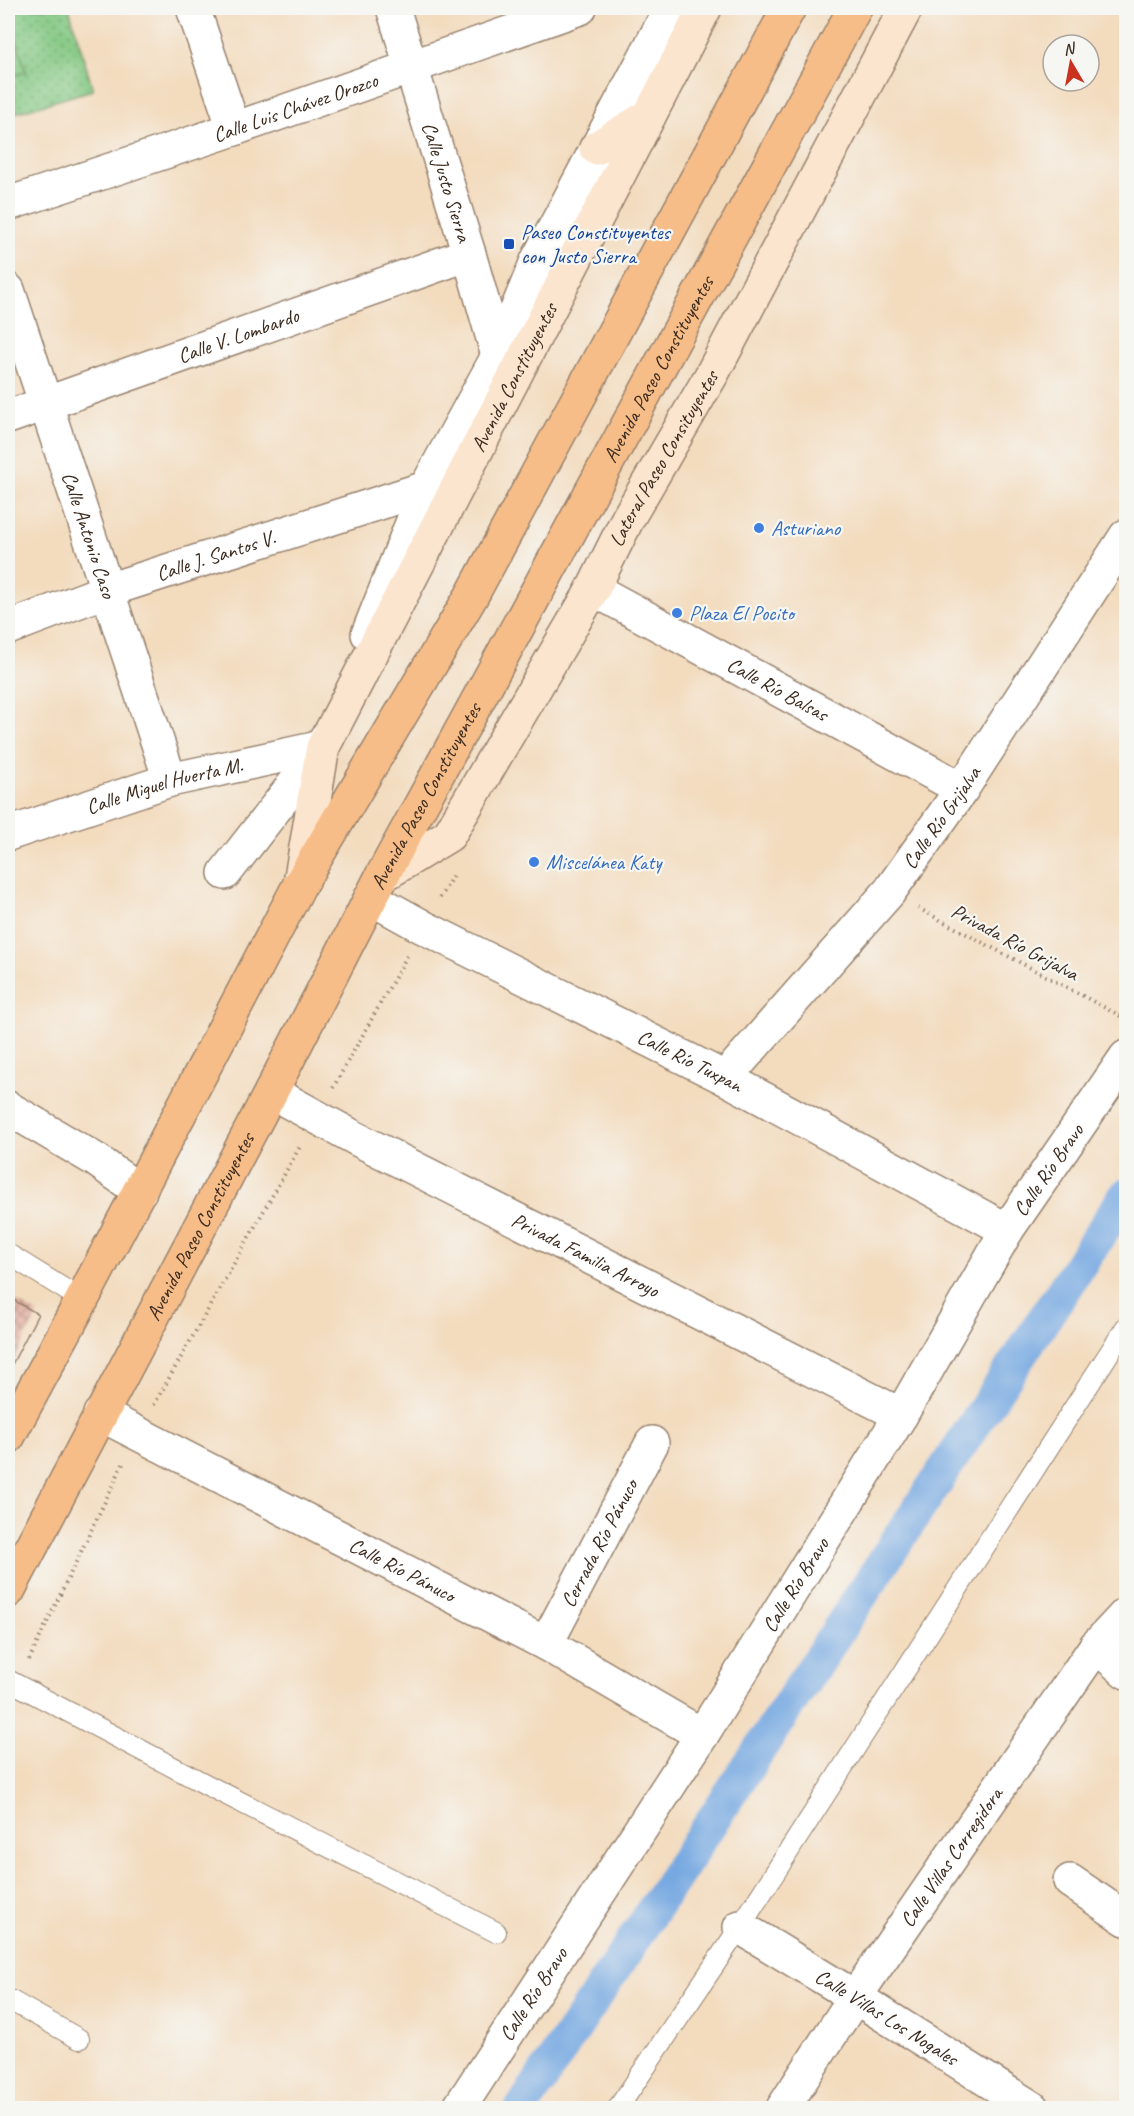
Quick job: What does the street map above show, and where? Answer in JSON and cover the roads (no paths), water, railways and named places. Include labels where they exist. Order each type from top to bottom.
[{"type":"highway","points":[[10,1428],[82,1300],[300,884],[472,595],[789,8]]},
{"type":"highway","name":"Avenida Paseo Constituyentes","points":[[8,1591],[271,1092],[376,887],[855,8]]},
{"type":"street","points":[[193,8],[234,129]]},
{"type":"street","name":"Calle Justo Sierra","points":[[393,8],[498,356]]},
{"type":"street","name":"Calle Luis Chávez Orozco","points":[[8,204],[234,129],[580,8]]},
{"type":"street","name":"Avenida Constituyentes","points":[[300,884],[323,747],[426,488],[498,356],[537,261],[671,8]]},
{"type":"street","name":"Avenida Constituyentes","points":[[323,747],[705,8]]},
{"type":"street","name":"Lateral Paseo Consituyentes","points":[[376,887],[449,835],[593,589],[628,518],[712,375],[900,13]]},
{"type":"street","points":[[596,148],[650,116]]},
{"type":"street","name":"Calle V. Lombardo","points":[[8,417],[469,254]]},
{"type":"street","name":"Calle Antonio Caso","points":[[8,290],[170,780]]},
{"type":"street","name":"Calle J. Santos V.","points":[[8,628],[108,590],[426,488]]},
{"type":"street","name":"Calle Río Grijalva","points":[[725,1078],[889,892],[962,789],[1126,536]]},
{"type":"street","name":"Calle Río Balsas","points":[[593,589],[962,789]]},
{"type":"street","points":[[225,873],[323,747]]},
{"type":"street","name":"Calle Miguel Huerta M.","points":[[8,834],[170,780],[323,747]]},
{"type":"street","name":"Calle Río Tuxpan","points":[[376,887],[423,927],[725,1078],[1007,1230]]},
{"type":"street","name":"Calle Río Bravo","points":[[459,2109],[702,1736],[901,1415],[1007,1230],[1126,1057]]},
{"type":"street","name":"Privada Familia Arroyo","points":[[271,1092],[357,1139],[901,1415]]},
{"type":"street","points":[[8,1108],[96,1160],[140,1191]]},
{"type":"street","name":"Calle Río Pánuco","points":[[100,1414],[546,1644],[702,1736]]},
{"type":"street","name":"Cerrada Río Pánuco","points":[[546,1644],[652,1443]]},
{"type":"street","name":"Calle Villas Corregidora","points":[[783,2109],[855,1997],[1096,1646],[1126,1614]]},
{"type":"street","points":[[1096,1646],[1126,1672]]},
{"type":"street","points":[[1070,1881],[1126,1919]]},
{"type":"street","name":"Calle Villas Los Nogales","points":[[740,1927],[1032,2109]]},
{"type":"lane","points":[[8,1254],[82,1300]]},
{"type":"lane","points":[[618,2109],[740,1927],[1126,1327]]},
{"type":"lane","points":[[8,1680],[211,1787],[496,1932]]},
{"type":"lane","points":[[8,1999],[79,2039]]},
{"type":"waterway","points":[[522,2108],[1126,1195]]},
{"type":"place","name":"Paseo Constituyentes con Justo Sierra","points":[[509,244]]},
{"type":"place","name":"Asturiano","points":[[759,528]]},
{"type":"place","name":"Plaza El Pocito","points":[[677,613]]},
{"type":"place","name":"Miscelánea Katy","points":[[534,862]]}]
